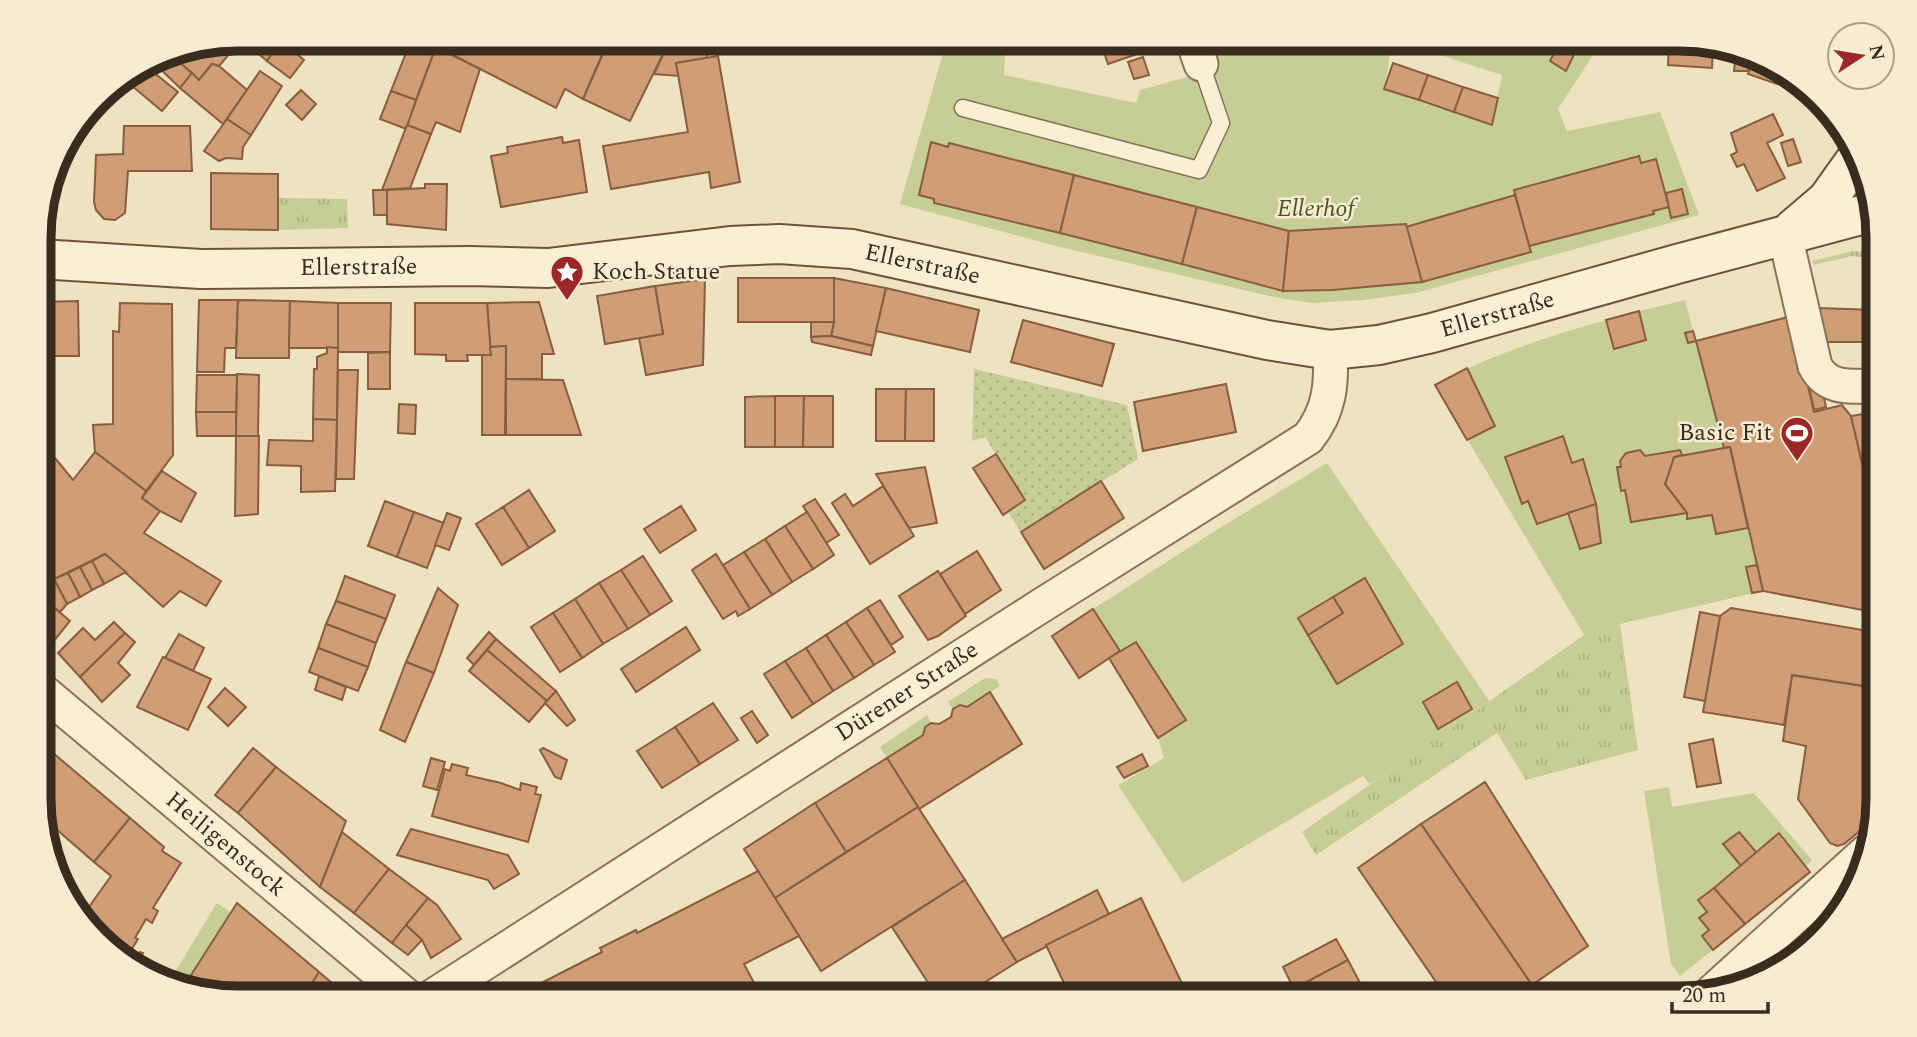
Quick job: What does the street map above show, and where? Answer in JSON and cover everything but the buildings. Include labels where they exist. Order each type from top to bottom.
[{"type":"main road","points":[[1785,235],[1827,200],[1852,165]]},
{"type":"main road","name":"Ellerstraße","points":[[51,260],[201,269],[469,266],[548,268],[730,246],[779,244],[852,249],[1267,340],[1330,350],[1379,345],[1432,333],[1865,214]]},
{"type":"street","points":[[1785,235],[1819,374],[1832,384],[1866,386]]},
{"type":"street","name":"Dürener Straße","points":[[449,986],[1039,607],[1308,438],[1325,411],[1329,397],[1330,350]]},
{"type":"street","name":"Heiligenstock","points":[[51,698],[395,986]]},
{"type":"street","points":[[1725,980],[1855,862]]},
{"type":"lane","points":[[962,108],[1199,170],[1221,123],[1197,51]]},
{"type":"green space","name":"Ellerhof","points":[[944,51],[1005,51],[1004,75],[1136,103],[1140,90],[1220,68],[1215,51],[1390,51],[1385,89],[1492,125],[1502,75],[1427,51],[1596,51],[1558,109],[1567,131],[1660,112],[1699,215],[1415,293],[1311,303],[1274,297],[1060,247],[900,204]]},
{"type":"green space","points":[[279,198],[347,199],[348,228],[278,230]]},
{"type":"green space","points":[[1853,251],[1866,252],[1866,258],[1852,256],[1814,265],[1812,261]]},
{"type":"green space","points":[[1685,300],[1724,448],[1730,447],[1763,591],[1584,635],[1435,385],[1526,345]]},
{"type":"green space","points":[[974,369],[1127,405],[1138,459],[1021,532],[1008,512],[1025,500],[985,437],[972,441]]},
{"type":"green space","points":[[1327,463],[1490,702],[1370,784],[1363,776],[1183,883],[1118,785],[1164,758],[1158,738],[1186,720],[1136,642],[1120,651],[1093,609]]},
{"type":"green space","points":[[1620,624],[1638,750],[1526,780],[1497,733],[1316,855],[1302,832],[1584,635]]},
{"type":"green space","points":[[985,678],[996,679],[1000,686],[967,707],[960,705],[953,709],[948,702]]},
{"type":"green space","points":[[927,715],[931,723],[925,727],[923,734],[887,758],[880,747]]},
{"type":"green space","points":[[1669,787],[1672,807],[1754,793],[1812,860],[1806,866],[1810,872],[1680,976],[1671,964],[1644,791]]},
{"type":"green space","points":[[217,903],[230,912],[188,980],[174,974]]},
{"type":"place","name":"Koch Statue","points":[[567,302]]},
{"type":"place","name":"Basic Fit","points":[[1797,463]]}]
